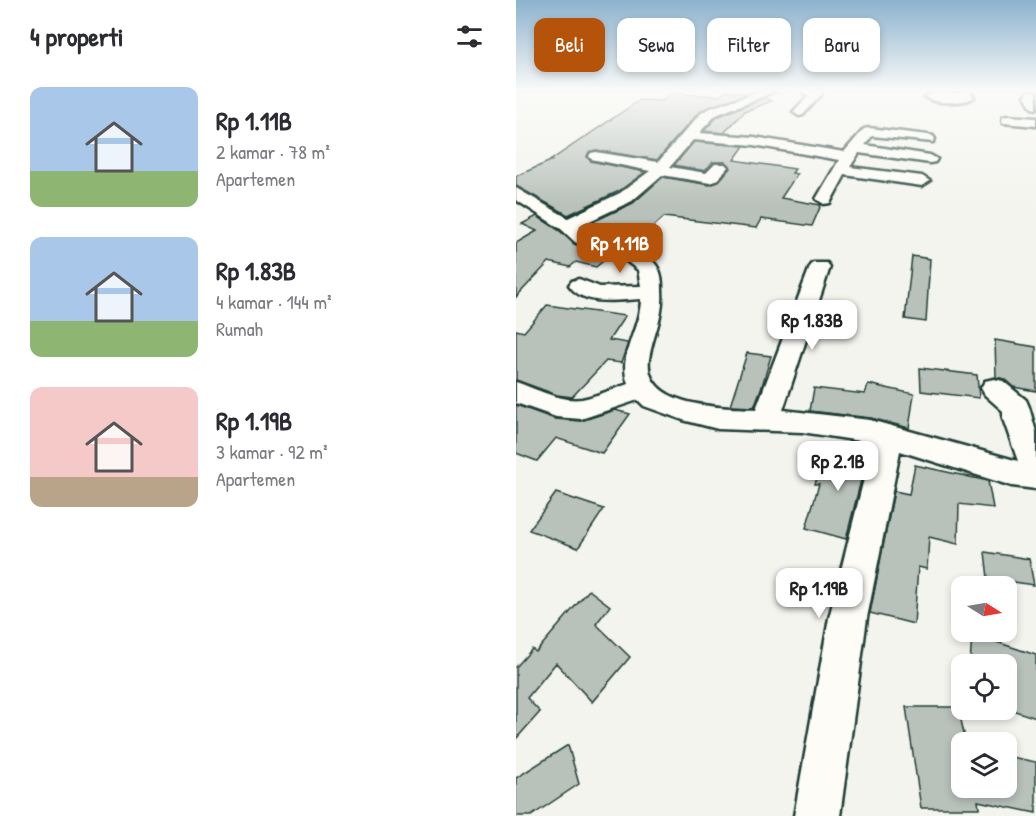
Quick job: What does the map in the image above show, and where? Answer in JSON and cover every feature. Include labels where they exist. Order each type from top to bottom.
[{"type":"street","points":[[567,225],[626,196],[659,168],[695,129]]},
{"type":"street","points":[[754,141],[766,130]]},
{"type":"street","points":[[824,199],[848,158],[872,132],[928,139]]},
{"type":"street","points":[[690,136],[754,141],[848,158],[922,181]]},
{"type":"street","points":[[596,156],[710,178],[720,167]]},
{"type":"street","points":[[848,158],[930,159]]},
{"type":"street","points":[[516,192],[567,225],[582,238],[594,244],[628,253],[647,267],[651,276],[652,309],[637,359],[637,374],[643,389],[653,399],[693,413],[718,418],[831,424],[889,436],[1012,473],[1036,476]]},
{"type":"street","points":[[765,421],[820,267]]},
{"type":"street","points":[[579,285],[597,294],[651,292]]},
{"type":"street","points":[[994,388],[1016,407],[1017,419],[1036,471]]},
{"type":"street","points":[[516,392],[555,407],[581,409],[643,389]]},
{"type":"street","points":[[817,816],[848,618],[889,436]]},
{"type":"building","points":[[597,129],[684,129],[657,160],[596,150],[589,152],[587,157],[591,161],[645,172],[619,191],[568,215],[516,186],[516,176],[553,160],[551,160]]},
{"type":"building","points":[[706,129],[728,129],[724,133],[704,131]]},
{"type":"building","points":[[694,142],[744,146],[734,160],[795,169],[792,173],[797,174],[781,198],[821,205],[812,226],[761,219],[756,228],[664,217],[633,245],[599,235],[584,226],[633,203],[663,177],[710,185],[718,182],[730,168],[725,162],[713,162],[705,171],[674,165]]},
{"type":"building","points":[[537,216],[560,231],[574,244],[609,256],[596,267],[576,262],[570,267],[549,262],[516,297],[516,243],[537,231],[522,224]]},
{"type":"building","points":[[912,256],[930,259],[926,322],[905,319]]},
{"type":"building","points":[[547,305],[625,316],[609,340],[628,343],[621,363],[606,361],[572,397],[557,395],[516,380],[516,330],[524,332]]},
{"type":"building","points":[[995,340],[1036,347],[1036,391],[1013,387],[1004,379],[996,377]]},
{"type":"building","points":[[747,353],[771,356],[762,386],[754,407],[730,406]]},
{"type":"building","points":[[920,368],[977,375],[979,398],[921,391]]},
{"type":"building","points":[[868,384],[914,394],[909,428],[871,418],[810,411],[814,388],[865,394]]},
{"type":"building","points":[[516,405],[555,419],[581,421],[615,410],[630,414],[602,453],[556,438],[537,461],[516,453]]},
{"type":"building","points":[[849,441],[870,445],[846,539],[806,528],[819,484],[815,484],[823,459],[843,464]]},
{"type":"building","points":[[915,465],[988,481],[993,508],[959,504],[958,544],[929,537],[927,569],[918,567],[914,624],[870,613],[894,491],[909,494]]},
{"type":"building","points":[[556,493],[604,509],[578,548],[529,530]]},
{"type":"building","points":[[985,552],[1029,559],[1034,585],[1017,582],[1017,576],[988,576]]},
{"type":"building","points":[[589,590],[610,606],[596,624],[630,657],[592,702],[556,663],[527,698],[540,712],[516,739],[516,667],[532,649],[536,652]]},
{"type":"building","points":[[971,642],[996,642],[1036,655],[1036,718],[1017,712],[1017,654],[971,654]]},
{"type":"building","points":[[906,707],[951,707],[951,720],[961,720],[964,732],[951,732],[951,798],[1017,798],[1017,758],[1036,762],[1036,813],[978,801],[979,808],[921,808]]},
{"type":"building","points":[[568,745],[579,784],[531,816],[516,816],[516,778]]}]
